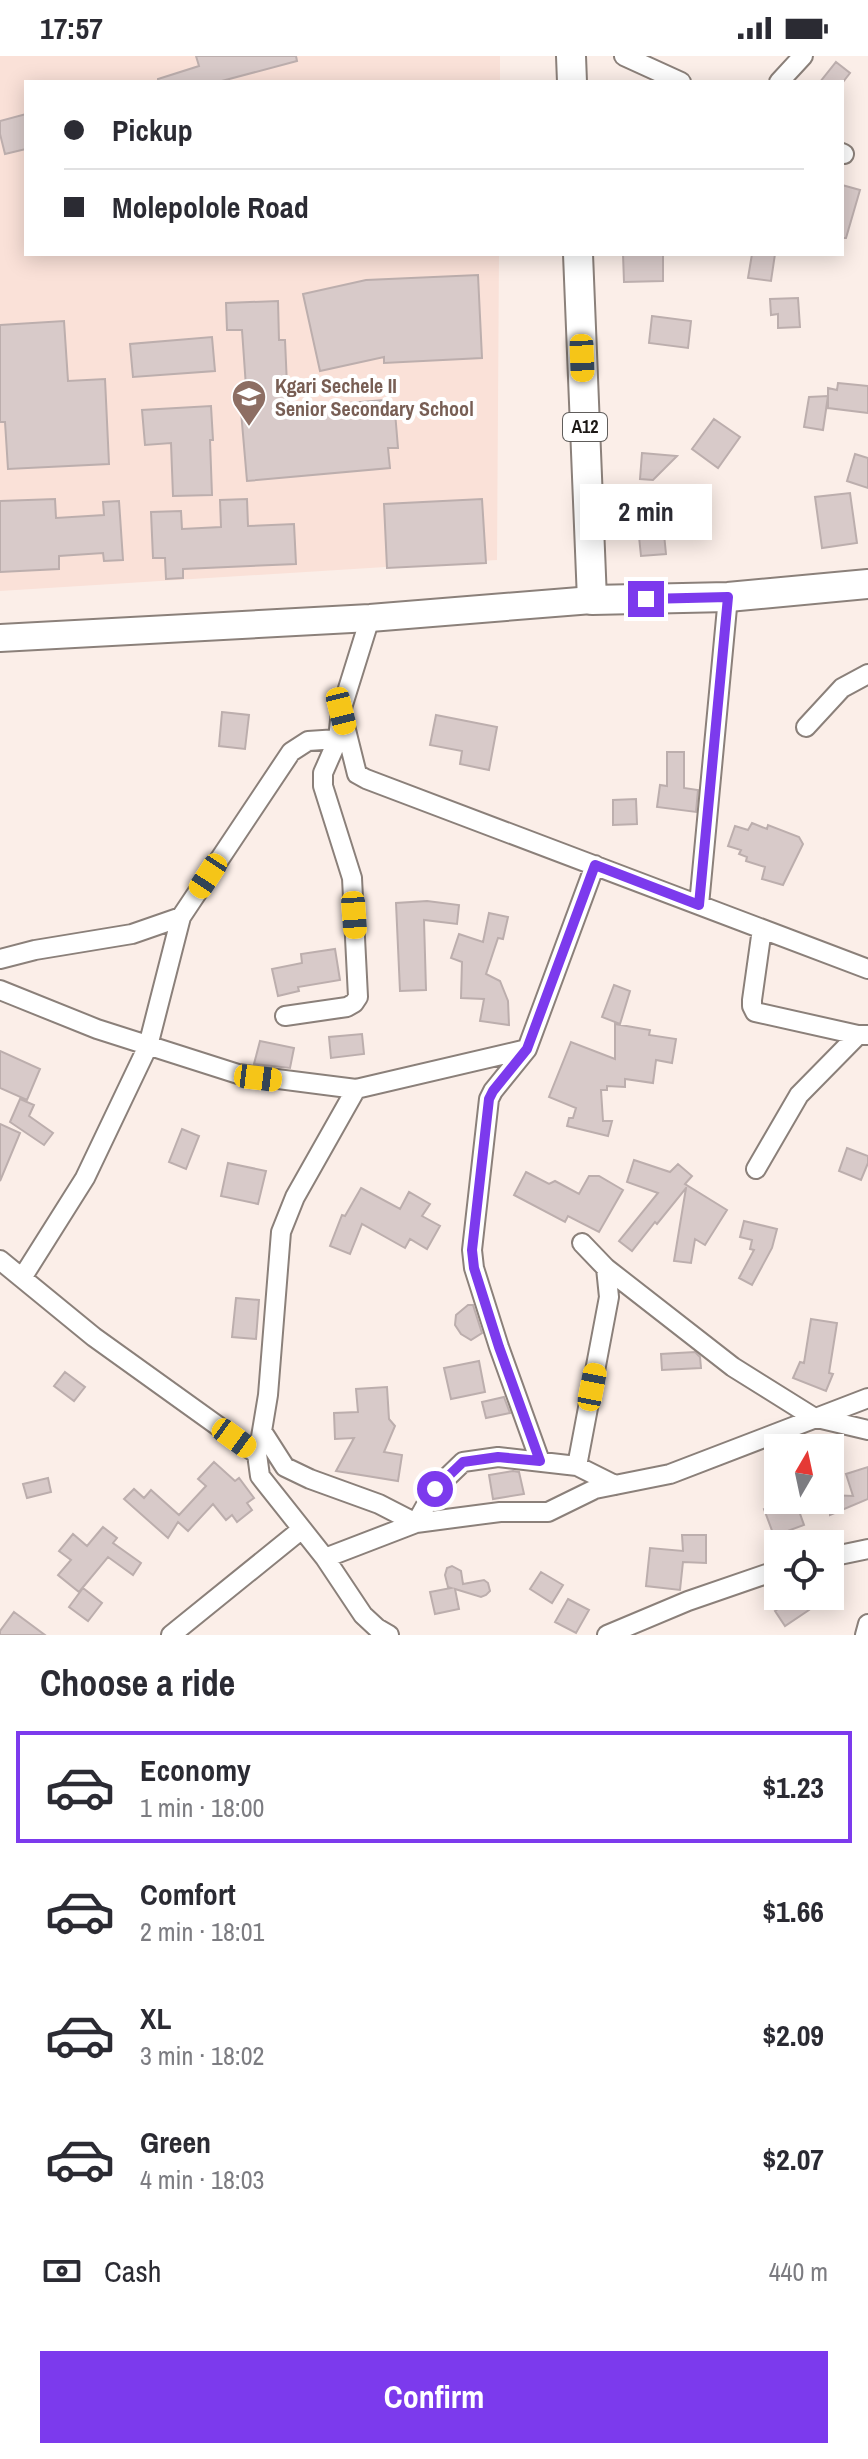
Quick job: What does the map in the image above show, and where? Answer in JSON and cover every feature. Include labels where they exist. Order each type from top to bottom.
[{"type":"main road","points":[[571,56],[572,80]]},
{"type":"main road","name":"A12","points":[[578,256],[592,600]]},
{"type":"main road","points":[[592,600],[728,597],[868,584]]},
{"type":"street","points":[[624,56],[677,80]]},
{"type":"street","points":[[781,80],[803,56]]},
{"type":"street","points":[[699,905],[728,597]]},
{"type":"street","points":[[0,638],[370,618],[592,600]]},
{"type":"street","points":[[285,1016],[347,1007],[358,997],[352,878],[323,786],[323,773],[338,739],[341,711],[370,618]]},
{"type":"street","points":[[806,727],[842,688],[868,674]]},
{"type":"street","points":[[341,711],[357,774]]},
{"type":"street","points":[[22,1278],[85,1178],[148,1046],[181,917],[291,752],[308,741],[338,739]]},
{"type":"street","points":[[328,759],[357,774],[868,969]]},
{"type":"street","points":[[540,1461],[499,1347],[474,1268],[472,1250],[489,1099],[527,1049],[595,865]]},
{"type":"street","points":[[0,959],[132,934],[181,917]]},
{"type":"street","points":[[762,929],[752,1000],[755,1012],[863,1035]]},
{"type":"street","points":[[0,990],[97,1029],[238,1074],[356,1089],[527,1049]]},
{"type":"street","points":[[756,1169],[799,1095],[863,1035]]},
{"type":"street","points":[[356,1089],[295,1197],[281,1232],[272,1351],[257,1454],[260,1476],[325,1558],[363,1615],[381,1633]]},
{"type":"street","points":[[582,1243],[606,1268],[733,1367],[813,1417],[868,1430]]},
{"type":"street","points":[[0,1260],[94,1337],[257,1454]]},
{"type":"street","points":[[577,1466],[609,1297],[606,1268]]},
{"type":"street","points":[[325,1558],[416,1523],[500,1512],[548,1512],[595,1489],[670,1474],[868,1398]]},
{"type":"street","points":[[262,1431],[285,1467],[379,1504],[416,1523]]},
{"type":"street","points":[[416,1523],[435,1489],[463,1462],[498,1457],[577,1466],[615,1485]]},
{"type":"street","points":[[171,1635],[302,1529]]},
{"type":"street","points":[[844,1554],[868,1549]]},
{"type":"street","points":[[607,1635],[688,1601],[764,1575]]},
{"type":"street","points":[[865,1635],[868,1624]]},
{"type":"shaded area","name":"Kgari Sechele II Senior Secondary School","points":[[0,56],[500,56],[500,80],[24,80],[24,256],[499,256],[497,560],[0,591]]},
{"type":"building","points":[[196,56],[296,56],[297,61],[226,80],[158,80],[199,66]]},
{"type":"building","points":[[836,62],[850,73],[844,81],[822,80]]},
{"type":"building","points":[[24,115],[24,149],[5,154],[0,121]]},
{"type":"building","points":[[844,186],[860,190],[844,238]]},
{"type":"building","points":[[623,256],[663,256],[663,281],[624,282]]},
{"type":"building","points":[[752,256],[775,256],[771,281],[748,278]]},
{"type":"building","points":[[478,275],[482,358],[384,363],[384,357],[320,371],[303,294],[366,280]]},
{"type":"building","points":[[798,298],[800,327],[778,328],[778,314],[771,315],[770,299]]},
{"type":"building","points":[[278,301],[279,340],[285,340],[288,408],[384,400],[385,413],[395,412],[398,448],[388,448],[390,468],[247,481],[239,388],[246,387],[242,330],[227,330],[226,303]]},
{"type":"building","points":[[652,316],[691,321],[688,348],[649,343]]},
{"type":"building","points":[[64,321],[68,381],[105,379],[109,464],[8,469],[5,422],[0,422],[0,325]]},
{"type":"building","points":[[212,337],[215,371],[133,377],[130,344]]},
{"type":"building","points":[[838,383],[868,386],[868,413],[828,408],[828,388],[837,390]]},
{"type":"building","points":[[828,396],[823,430],[804,427],[809,397]]},
{"type":"building","points":[[211,406],[212,495],[173,496],[171,443],[145,445],[142,410]]},
{"type":"building","points":[[714,419],[740,437],[718,468],[692,449]]},
{"type":"building","points":[[642,453],[677,456],[653,480],[640,479]]},
{"type":"building","points":[[855,454],[868,458],[868,488],[847,481]]},
{"type":"building","points":[[667,486],[696,508],[682,528],[652,506]]},
{"type":"building","points":[[850,493],[857,543],[822,548],[815,497]]},
{"type":"building","points":[[55,499],[56,518],[104,515],[103,502],[119,501],[123,560],[104,561],[103,553],[59,556],[59,569],[0,572],[0,501]]},
{"type":"building","points":[[247,499],[248,526],[294,524],[296,564],[183,569],[183,578],[166,579],[165,558],[153,558],[151,512],[181,511],[182,529],[221,527],[220,500]]},
{"type":"building","points":[[482,499],[486,563],[387,568],[384,504]]},
{"type":"building","points":[[663,524],[666,554],[641,556],[638,527]]},
{"type":"building","points":[[222,712],[249,715],[245,749],[219,746]]},
{"type":"building","points":[[436,715],[497,727],[489,770],[460,764],[462,751],[430,745]]},
{"type":"building","points":[[667,752],[684,752],[684,788],[698,790],[696,812],[657,807],[660,785],[667,786]]},
{"type":"building","points":[[636,799],[637,824],[613,825],[613,800]]},
{"type":"building","points":[[752,823],[767,829],[768,825],[799,837],[803,844],[783,885],[762,879],[765,867],[746,861],[747,857],[739,854],[741,850],[728,846],[735,826],[748,830]]},
{"type":"building","points":[[427,901],[459,905],[457,924],[424,920],[426,990],[400,991],[396,903]]},
{"type":"building","points":[[489,913],[508,917],[503,939],[498,938],[486,974],[500,981],[508,1001],[509,1025],[480,1021],[484,999],[461,998],[462,962],[451,958],[459,934],[483,942]]},
{"type":"building","points":[[335,949],[340,980],[298,987],[299,991],[278,996],[272,969],[302,963],[301,954]]},
{"type":"building","points":[[614,985],[630,991],[620,1024],[602,1017]]},
{"type":"building","points":[[615,1024],[650,1030],[649,1035],[676,1039],[672,1063],[656,1060],[653,1083],[625,1079],[625,1087],[607,1086],[607,1090],[601,1090],[603,1121],[612,1121],[608,1136],[567,1126],[576,1108],[549,1097],[571,1042],[615,1059]]},
{"type":"building","points":[[362,1034],[364,1054],[331,1058],[329,1037]]},
{"type":"building","points":[[260,1041],[294,1048],[290,1068],[254,1064]]},
{"type":"building","points":[[0,1051],[40,1069],[27,1100],[0,1088]]},
{"type":"building","points":[[20,1099],[34,1105],[29,1116],[53,1133],[44,1145],[10,1122]]},
{"type":"building","points":[[0,1124],[20,1133],[0,1181]]},
{"type":"building","points":[[182,1129],[199,1136],[186,1169],[169,1162]]},
{"type":"building","points":[[847,1148],[868,1156],[861,1180],[839,1171]]},
{"type":"building","points":[[634,1160],[670,1172],[678,1164],[692,1176],[685,1184],[727,1210],[705,1245],[695,1239],[691,1263],[674,1261],[686,1188],[632,1251],[619,1241],[658,1193],[627,1182]]},
{"type":"building","points":[[228,1163],[266,1171],[258,1204],[221,1196]]},
{"type":"building","points":[[526,1172],[549,1184],[555,1181],[579,1194],[589,1176],[599,1176],[623,1190],[599,1232],[568,1216],[565,1222],[514,1195]]},
{"type":"building","points":[[361,1188],[400,1209],[409,1192],[430,1204],[422,1216],[440,1226],[427,1249],[410,1239],[405,1248],[362,1224],[350,1254],[330,1246],[342,1215],[345,1216]]},
{"type":"building","points":[[744,1221],[777,1229],[772,1248],[752,1285],[739,1278],[754,1250],[750,1249],[752,1240],[740,1237]]},
{"type":"building","points":[[236,1298],[259,1300],[256,1339],[232,1337]]},
{"type":"building","points":[[468,1305],[473,1305],[482,1333],[471,1340],[461,1334],[455,1325],[456,1315]]},
{"type":"building","points":[[811,1319],[837,1323],[829,1373],[833,1374],[826,1391],[793,1378],[800,1362],[804,1363]]},
{"type":"building","points":[[695,1352],[700,1357],[701,1368],[662,1370],[661,1354]]},
{"type":"building","points":[[479,1361],[485,1392],[451,1399],[444,1368]]},
{"type":"building","points":[[65,1372],[85,1387],[74,1401],[54,1386]]},
{"type":"building","points":[[387,1387],[389,1419],[395,1426],[384,1452],[402,1455],[398,1481],[336,1471],[354,1438],[335,1439],[334,1413],[358,1412],[356,1389]]},
{"type":"building","points":[[504,1397],[510,1413],[486,1418],[482,1402]]},
{"type":"building","points":[[214,1462],[235,1481],[239,1478],[254,1498],[247,1503],[252,1510],[237,1522],[232,1515],[226,1520],[213,1504],[188,1531],[178,1522],[168,1538],[124,1499],[134,1489],[144,1498],[151,1490],[179,1515],[206,1486],[198,1479]]},
{"type":"building","points":[[868,1467],[868,1499],[844,1509],[844,1496],[853,1496],[846,1474]]},
{"type":"building","points":[[519,1472],[524,1494],[493,1499],[489,1475]]},
{"type":"building","points":[[48,1478],[51,1492],[27,1498],[23,1484]]},
{"type":"building","points":[[766,1514],[800,1514],[804,1525],[790,1530],[772,1530]]},
{"type":"building","points":[[103,1527],[117,1538],[113,1543],[141,1563],[133,1575],[108,1557],[79,1592],[58,1575],[71,1560],[59,1551],[73,1534],[87,1546]]},
{"type":"building","points":[[682,1535],[706,1535],[706,1563],[683,1562],[680,1590],[646,1586],[650,1548],[683,1551]]},
{"type":"building","points":[[452,1566],[461,1571],[463,1584],[484,1580],[490,1591],[481,1597],[455,1589],[459,1609],[435,1614],[430,1592],[451,1588],[445,1575],[447,1568]]},
{"type":"building","points":[[541,1572],[563,1585],[552,1603],[530,1589]]},
{"type":"building","points":[[83,1588],[102,1603],[88,1621],[69,1607]]},
{"type":"building","points":[[568,1599],[589,1610],[576,1633],[555,1622]]},
{"type":"building","points":[[776,1610],[809,1610],[785,1626]]},
{"type":"building","points":[[14,1612],[45,1635],[0,1635]]},
{"type":"place","name":"Kgari Sechele II Senior Secondary School","points":[[249,428]]},
{"type":"route","points":[[435,1489],[463,1462],[498,1457],[540,1461],[474,1268],[472,1250],[489,1099],[527,1049],[595,865],[699,905],[728,597],[646,599]]}]
